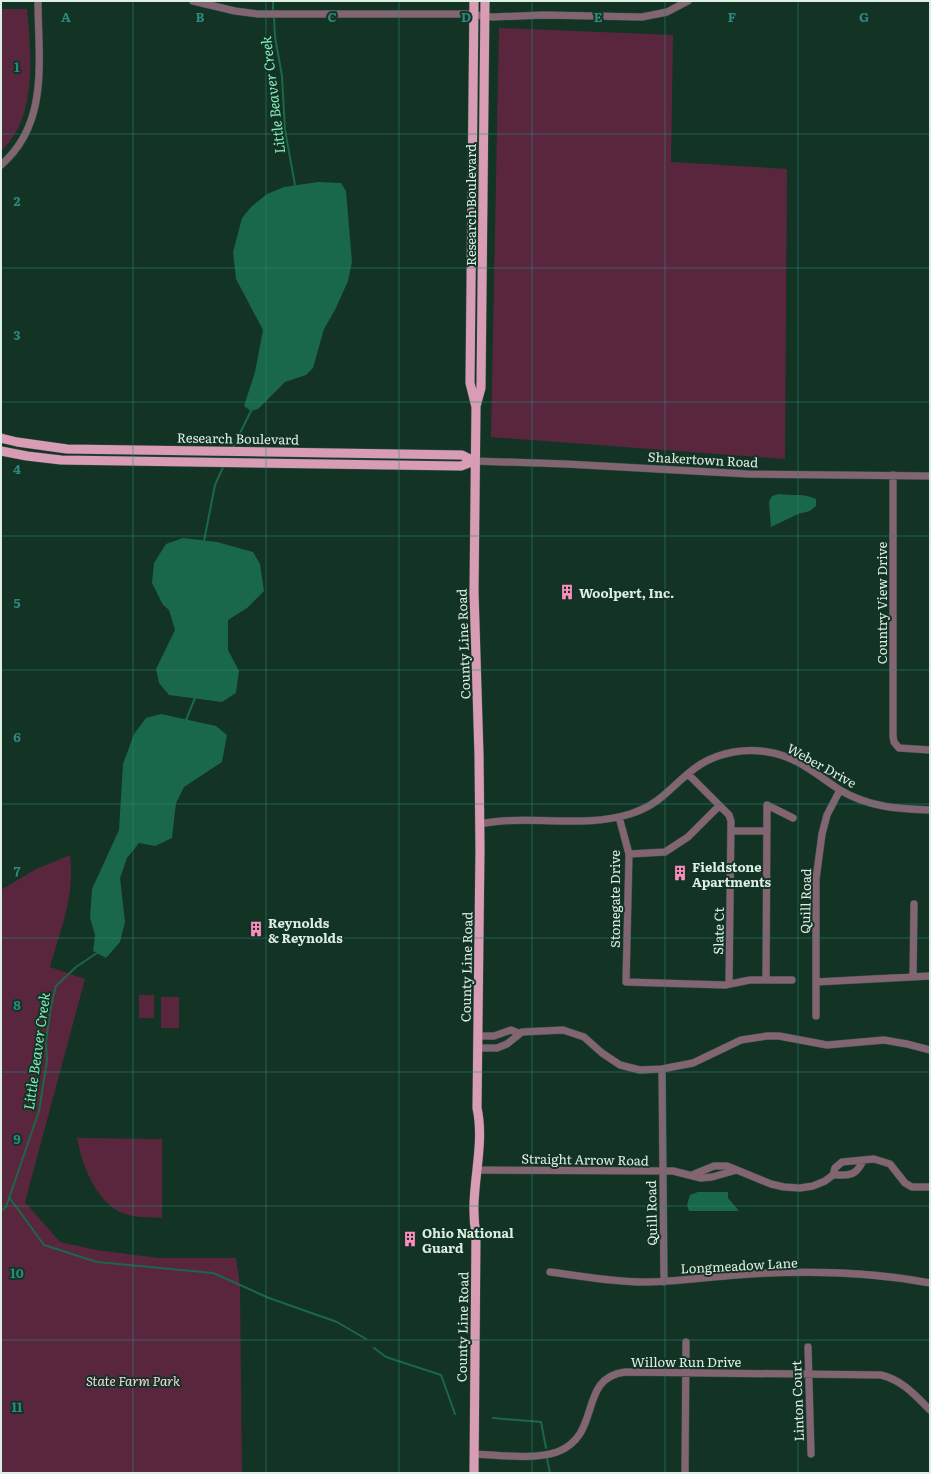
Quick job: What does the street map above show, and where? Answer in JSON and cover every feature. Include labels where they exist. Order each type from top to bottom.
[{"type":"main road","name":"Research Boulevard","points":[[474,1],[470,383],[476,407]]},
{"type":"main road","name":"Research Boulevard","points":[[474,461],[476,407],[481,388],[485,1]]},
{"type":"main road","points":[[472,248],[483,248]]},
{"type":"main road","name":"Research Boulevard","points":[[1,438],[17,442],[67,449],[201,451],[264,450],[462,454],[474,461]]},
{"type":"main road","name":"Research Boulevard","points":[[1,451],[61,460],[461,466],[474,461]]},
{"type":"main road","name":"County Line Road","points":[[474,461],[474,592],[480,824],[478,1036],[479,1151],[475,1225],[474,1473]]},
{"type":"street","points":[[1,165],[9,158],[23,140],[35,112],[38,73],[38,1]]},
{"type":"street","points":[[193,1],[235,11],[258,14],[642,17],[667,12],[688,1]]},
{"type":"street","name":"Shakertown Road","points":[[474,461],[566,464],[748,474],[930,476]]},
{"type":"street","name":"Country View Drive","points":[[893,475],[894,742],[899,748],[930,750]]},
{"type":"street","name":"Weber Drive","points":[[480,824],[497,821],[593,820],[632,814],[664,798],[701,764],[718,756],[738,751],[769,752],[787,757],[807,768],[840,790],[862,801],[885,807],[930,810]]},
{"type":"street","name":"Slate Ct","points":[[689,774],[729,815],[732,831],[729,984]]},
{"type":"street","name":"Quill Road","points":[[816,1016],[816,879],[818,856],[827,815],[840,790]]},
{"type":"street","points":[[766,980],[767,805],[794,818]]},
{"type":"street","points":[[629,854],[665,852],[688,837],[719,806]]},
{"type":"street","name":"Stonegate Drive","points":[[619,817],[629,854],[626,982],[729,984]]},
{"type":"street","points":[[732,831],[767,831]]},
{"type":"street","points":[[913,977],[914,904]]},
{"type":"street","points":[[816,982],[930,976]]},
{"type":"street","points":[[729,984],[750,980],[792,980]]},
{"type":"street","points":[[478,1036],[494,1036],[511,1030],[518,1033],[536,1030],[572,1031],[584,1037],[602,1053],[620,1065],[640,1070],[662,1069],[693,1063],[741,1040],[767,1036],[779,1036],[827,1045],[884,1040],[930,1050]]},
{"type":"street","points":[[478,1048],[502,1046],[514,1039],[518,1033]]},
{"type":"street","name":"Quill Road","points":[[662,1069],[664,1282]]},
{"type":"street","name":"Straight Arrow Road","points":[[477,1170],[673,1172],[701,1178],[712,1177],[738,1170],[784,1187],[813,1186],[832,1175],[835,1168],[842,1162],[874,1159],[890,1164],[905,1183],[912,1187],[930,1187]]},
{"type":"street","points":[[832,1175],[852,1175],[858,1171],[863,1161]]},
{"type":"street","name":"Longmeadow Lane","points":[[550,1272],[627,1281],[664,1282],[751,1274],[858,1273],[894,1276],[930,1283]]},
{"type":"street","points":[[685,1473],[687,1373],[686,1342]]},
{"type":"street","name":"Linton Court","points":[[808,1347],[811,1454]]},
{"type":"street","name":"Willow Run Drive","points":[[474,1454],[535,1456],[556,1452],[571,1444],[582,1431],[587,1422],[594,1395],[600,1384],[608,1378],[625,1372],[874,1374],[887,1377],[905,1386],[930,1410]]},
{"type":"green space","points":[[1,9],[27,9],[30,65],[27,103],[21,121],[13,137],[1,151]]},
{"type":"green space","points":[[499,28],[673,35],[671,162],[787,169],[785,459],[491,437]]},
{"type":"green space","name":"State Farm Park","points":[[70,855],[71,884],[69,898],[50,967],[85,979],[25,1202],[60,1242],[96,1250],[159,1258],[236,1258],[240,1286],[242,1473],[1,1473],[1,890],[36,869]]},
{"type":"green space","points":[[139,995],[154,995],[154,1018],[139,1018]]},
{"type":"green space","points":[[161,997],[179,997],[179,1028],[161,1028]]},
{"type":"green space","points":[[77,1138],[162,1139],[162,1218],[127,1215],[104,1200],[91,1181],[86,1170]]},
{"type":"shaded area","points":[[318,182],[341,183],[346,191],[352,262],[348,281],[335,310],[324,329],[313,368],[306,375],[285,382],[258,409],[251,411],[244,406],[255,372],[263,330],[236,279],[233,252],[242,218],[251,207],[267,194],[284,187]]},
{"type":"shaded area","points":[[779,494],[812,497],[816,499],[816,506],[810,511],[798,514],[771,527],[769,502],[772,496]]},
{"type":"shaded area","points":[[183,538],[217,542],[253,552],[260,564],[264,591],[247,608],[228,620],[228,650],[239,671],[236,693],[222,702],[169,695],[159,683],[156,669],[175,630],[169,610],[163,605],[152,583],[154,563],[166,544]]},
{"type":"shaded area","points":[[161,714],[216,726],[227,735],[222,762],[184,787],[176,803],[172,838],[155,846],[139,843],[127,858],[120,878],[125,922],[120,942],[106,958],[93,951],[95,935],[90,918],[92,889],[119,830],[123,764],[134,734],[146,718]]},
{"type":"shaded area","points":[[698,1192],[728,1192],[728,1198],[739,1211],[689,1211],[687,1205],[690,1195]]},
{"type":"waterway","name":"Little Beaver Creek","points":[[273,1],[273,12]]},
{"type":"waterway","name":"Little Beaver Creek","points":[[274,16],[275,37],[282,76],[285,130],[295,185]]},
{"type":"waterway","points":[[232,449],[251,411]]},
{"type":"waterway","points":[[204,541],[215,485],[224,465]]},
{"type":"waterway","points":[[186,720],[195,698]]},
{"type":"waterway","name":"Little Beaver Creek","points":[[1,1211],[6,1207],[39,1111],[47,1061],[46,1041],[51,1006],[56,986],[76,967],[97,953]]},
{"type":"waterway","points":[[9,1197],[44,1245],[97,1262],[213,1273],[269,1298],[337,1322],[366,1339]]},
{"type":"waterway","points":[[374,1348],[386,1357],[441,1375],[455,1414]]},
{"type":"waterway","points":[[493,1418],[541,1422],[546,1448]]},
{"type":"waterway","points":[[547,1459],[550,1473]]},
{"type":"place","name":"Woolpert, Inc.","points":[[567,592]]},
{"type":"place","name":"Fieldstone Apartments","points":[[680,873]]},
{"type":"place","name":"Reynolds & Reynolds","points":[[256,929]]},
{"type":"place","name":"Ohio National Guard","points":[[410,1239]]}]
